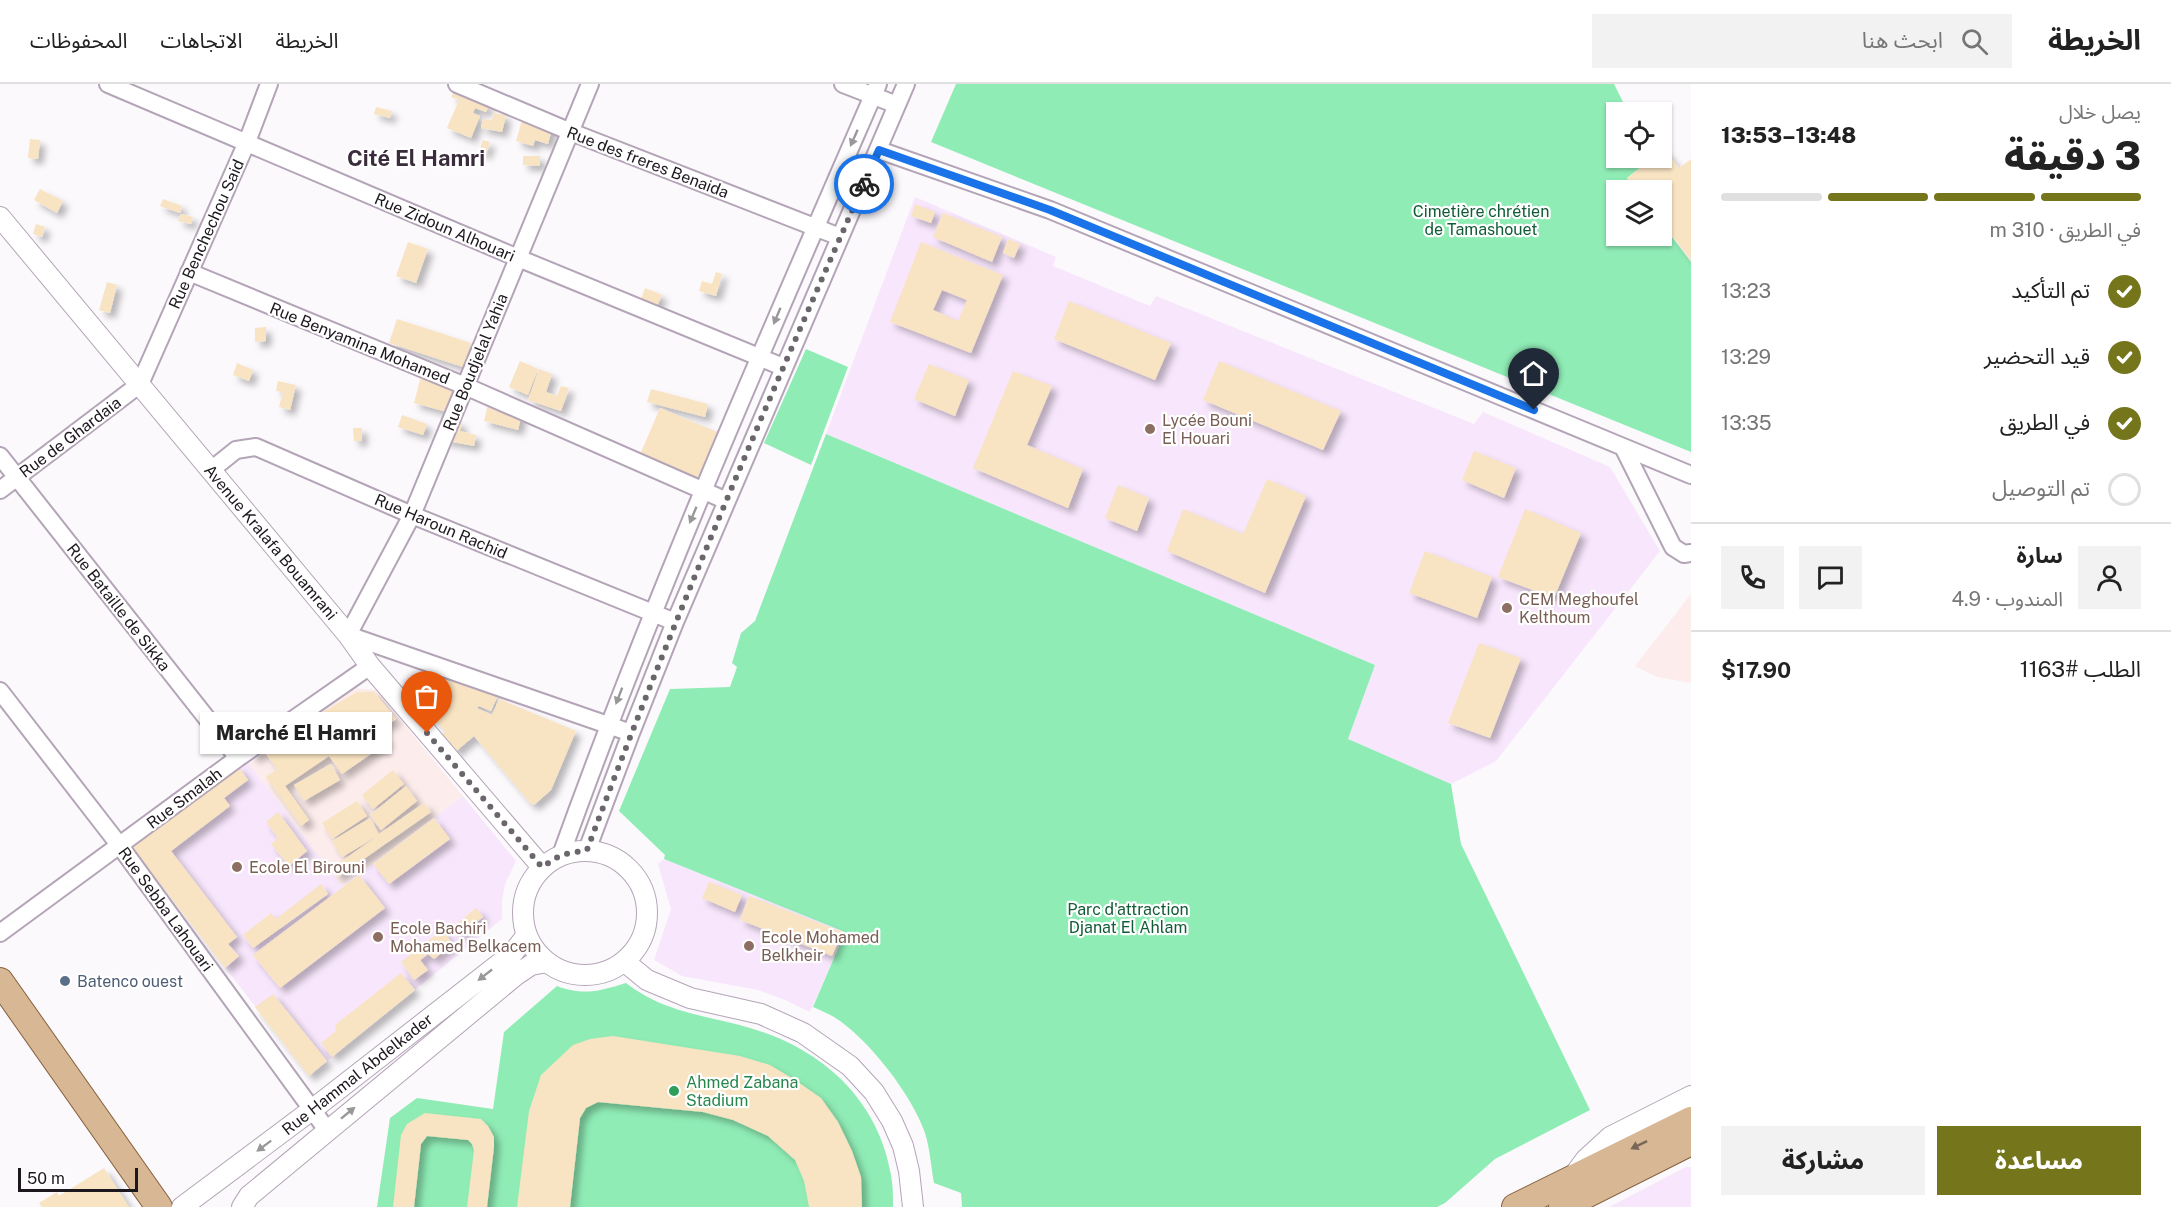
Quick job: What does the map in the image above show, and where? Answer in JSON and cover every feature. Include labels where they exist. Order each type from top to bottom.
[{"type":"main road","points":[[0,981],[159,1207]]},
{"type":"main road","points":[[1515,1207],[1571,1179],[1690,1137]]},
{"type":"main road","points":[[1562,1207],[1690,1137]]},
{"type":"street","name":"Rue Zidoun Alhouari","points":[[108,84],[518,258],[783,367]]},
{"type":"street","name":"Rue Benchechou Said","points":[[140,384],[247,142],[269,84]]},
{"type":"street","name":"Rue des freres Benaida","points":[[458,84],[571,132],[840,237]]},
{"type":"street","name":"Rue Boudjelal Yahia","points":[[348,635],[412,515],[590,84]]},
{"type":"street","points":[[843,84],[876,90],[897,105]]},
{"type":"street","points":[[587,850],[630,733],[675,622],[906,84]]},
{"type":"street","points":[[561,855],[607,725],[652,613],[815,227],[876,90]]},
{"type":"street","points":[[879,150],[1050,210],[1691,475]]},
{"type":"street","name":"Avenue Kralafa Bouamrani","points":[[0,217],[348,635],[370,666],[542,867]]},
{"type":"street","name":"Rue Benyamina Mohamed","points":[[189,272],[465,386],[727,501]]},
{"type":"street","name":"Rue de Ghardaia","points":[[0,490],[140,384]]},
{"type":"street","name":"Rue Haroun Rachid","points":[[211,470],[236,450],[256,447],[412,515],[675,622]]},
{"type":"street","points":[[1623,447],[1673,547],[1684,554],[1691,553]]},
{"type":"street","name":"Rue Bataille de Sikka","points":[[0,456],[238,758]]},
{"type":"street","points":[[348,635],[630,733]]},
{"type":"street","name":"Rue Smalah","points":[[0,933],[238,758],[370,666]]},
{"type":"street","name":"Rue Sebba Lahouari","points":[[0,691],[120,846],[327,1130]]},
{"type":"street","points":[[587,850],[615,857],[638,877],[646,896],[648,917],[641,942],[625,962],[598,974],[567,972],[548,963],[538,953],[527,935],[522,911],[527,888],[542,867],[561,855],[587,850]]},
{"type":"street","name":"Rue Hammal Abdelkader","points":[[183,1207],[512,954],[527,935]]},
{"type":"street","points":[[625,962],[647,980],[690,998],[761,1014],[802,1033],[850,1066],[874,1092],[892,1121],[903,1146],[909,1171],[913,1207]]},
{"type":"street","points":[[242,1203],[516,975],[531,965],[548,963]]},
{"type":"street","points":[[1571,1179],[1586,1159],[1610,1137],[1691,1096]]},
{"type":"shaded area","name":"Lycée Bouni El Houari","points":[[915,197],[1056,257],[1053,266],[1150,306],[1156,296],[1474,424],[1483,412],[1610,467],[1660,551],[1496,761],[1451,784],[1348,739],[1375,665],[826,434]]},
{"type":"shaded area","points":[[1691,594],[1691,683],[1657,677],[1635,666]]},
{"type":"shaded area","points":[[355,688],[376,690],[463,796],[342,887],[249,764]]},
{"type":"shaded area","name":"Ecole Bachiri Mohamed Belkacem","points":[[246,760],[342,887],[463,796],[516,861],[505,884],[502,919],[309,1076],[132,847]]},
{"type":"shaded area","name":"Ecole Mohamed Belkheir","points":[[664,859],[845,932],[810,1012],[758,990],[682,976],[654,960],[671,909],[658,864]]},
{"type":"shaded area","points":[[1686,1167],[1691,1167],[1691,1207],[1609,1207]]},
{"type":"green space","name":"Cimetière chrétien de Tamashouet","points":[[956,84],[1614,84],[1623,102],[1606,102],[1606,168],[1640,168],[1627,178],[1628,180],[1606,180],[1606,246],[1672,246],[1672,237],[1691,262],[1691,452],[931,142]]},
{"type":"green space","points":[[806,349],[848,367],[811,465],[764,443]]},
{"type":"green space","name":"Parc d'attraction Djanat El Ahlam","points":[[826,434],[1375,665],[1348,739],[1451,784],[1461,844],[1590,1110],[1495,1159],[1445,1203],[1437,1207],[962,1207],[961,1193],[934,1183],[925,1133],[919,1118],[899,1085],[874,1053],[847,1026],[813,1007],[845,932],[664,859],[665,855],[619,811],[670,689],[730,687],[737,667],[732,663],[741,633],[755,621]]},
{"type":"green space","name":"Ahmed Zabana Stadium","points":[[626,983],[671,1007],[776,1037],[801,1049],[823,1064],[843,1081],[860,1101],[874,1123],[891,1175],[893,1207],[377,1207],[390,1118],[417,1098],[493,1109],[504,1032],[557,986],[583,992]]},
{"type":"building","points":[[455,90],[489,105],[486,112],[475,108],[473,113],[480,116],[471,138],[447,128],[459,100],[451,97]]},
{"type":"building","points":[[376,107],[392,111],[390,118],[374,114]]},
{"type":"building","points":[[494,113],[506,115],[502,132],[481,128],[483,119],[492,120]]},
{"type":"building","points":[[523,117],[553,125],[548,144],[535,140],[533,146],[516,141]]},
{"type":"building","points":[[30,139],[40,140],[38,159],[28,158]]},
{"type":"building","points":[[483,140],[490,142],[486,154],[479,151]]},
{"type":"building","points":[[523,156],[540,156],[540,166],[523,165]]},
{"type":"building","points":[[1672,159],[1679,168],[1691,159],[1691,260],[1672,236],[1672,180],[1629,180],[1627,178],[1640,168],[1672,168]]},
{"type":"building","points":[[40,189],[63,201],[57,213],[34,200]]},
{"type":"building","points":[[163,199],[182,206],[180,213],[160,206]]},
{"type":"building","points":[[915,204],[935,212],[931,223],[911,216]]},
{"type":"building","points":[[943,213],[1002,237],[992,262],[933,237]]},
{"type":"building","points":[[181,214],[193,217],[191,224],[178,221]]},
{"type":"building","points":[[36,224],[45,227],[42,237],[33,234]]},
{"type":"building","points":[[1008,239],[1020,244],[1014,258],[1003,253]]},
{"type":"building","points":[[408,242],[428,249],[416,283],[396,276]]},
{"type":"building","points":[[921,242],[1003,275],[971,353],[890,322]],"holes":[[[942,290],[967,300],[958,321],[933,310]]]},
{"type":"building","points":[[716,272],[722,274],[716,296],[699,291],[702,281],[712,284]]},
{"type":"building","points":[[107,282],[117,285],[110,313],[99,310]]},
{"type":"building","points":[[645,288],[662,295],[657,306],[641,299]]},
{"type":"building","points":[[1069,301],[1171,343],[1155,380],[1054,339]]},
{"type":"building","points":[[397,319],[471,343],[463,367],[389,343]]},
{"type":"building","points":[[266,327],[266,341],[255,342],[255,328]]},
{"type":"building","points":[[520,361],[538,369],[528,395],[509,387]]},
{"type":"building","points":[[1219,361],[1341,411],[1323,450],[1203,400]]},
{"type":"building","points":[[237,363],[253,370],[249,381],[233,375]]},
{"type":"building","points":[[929,364],[969,380],[955,416],[914,399]]},
{"type":"building","points":[[539,369],[552,374],[546,392],[557,396],[561,386],[569,388],[561,411],[528,400]]},
{"type":"building","points":[[1013,371],[1052,386],[1027,445],[1083,469],[1068,508],[973,468]]},
{"type":"building","points":[[421,376],[454,384],[447,412],[414,403]]},
{"type":"building","points":[[278,381],[296,385],[290,410],[279,407],[283,392],[276,391]]},
{"type":"building","points":[[651,389],[708,404],[705,417],[647,402]]},
{"type":"building","points":[[488,405],[522,413],[518,430],[484,421]]},
{"type":"building","points":[[660,408],[717,432],[698,483],[639,457]]},
{"type":"building","points":[[402,415],[427,424],[423,435],[398,427]]},
{"type":"building","points":[[447,418],[462,423],[460,431],[476,435],[474,446],[443,440],[444,433],[462,436],[443,431]]},
{"type":"building","points":[[353,428],[362,428],[362,441],[354,441]]},
{"type":"building","points":[[1474,451],[1516,468],[1504,498],[1462,480]]},
{"type":"building","points":[[1267,479],[1306,496],[1265,593],[1167,551],[1183,509],[1243,534]]},
{"type":"building","points":[[1118,485],[1149,498],[1137,531],[1105,518]]},
{"type":"building","points":[[1525,509],[1581,533],[1554,598],[1498,577]]},
{"type":"building","points":[[1425,551],[1492,577],[1477,618],[1409,593]]},
{"type":"building","points":[[1479,643],[1521,658],[1490,738],[1448,723]]},
{"type":"building","points":[[441,672],[498,695],[491,711],[479,706],[477,708],[492,715],[499,699],[576,731],[551,790],[534,805],[474,736],[455,752],[441,735],[445,732],[433,716],[421,711],[412,701],[426,689],[429,681],[444,687],[438,680]]},
{"type":"building","points":[[357,692],[374,692],[396,719],[380,730],[388,742],[342,774],[329,756],[285,786],[309,820],[301,826],[266,777],[277,769],[264,751],[255,758],[247,747],[263,747]]},
{"type":"building","points":[[331,764],[340,780],[304,801],[294,785]]},
{"type":"building","points":[[238,766],[248,780],[224,798],[230,806],[171,851],[237,937],[228,944],[239,956],[225,968],[132,847]]},
{"type":"building","points":[[393,770],[404,784],[373,809],[362,795]]},
{"type":"building","points":[[406,786],[417,801],[381,830],[370,815]]},
{"type":"building","points":[[357,801],[367,816],[332,839],[322,823]]},
{"type":"building","points":[[424,803],[431,812],[338,877],[332,868],[376,837],[342,857],[332,841],[370,818],[379,834]]},
{"type":"building","points":[[278,812],[307,851],[289,866],[271,844],[278,838],[266,822]]},
{"type":"building","points":[[434,818],[450,839],[389,884],[373,864]]},
{"type":"building","points":[[359,875],[385,908],[280,988],[253,955]]},
{"type":"building","points":[[709,882],[742,895],[735,912],[702,898]]},
{"type":"building","points":[[321,884],[328,894],[253,948],[243,935],[271,913],[276,919]]},
{"type":"building","points":[[749,896],[842,932],[832,956],[740,920]]},
{"type":"building","points":[[476,908],[483,917],[460,935],[453,927]]},
{"type":"building","points":[[442,930],[453,944],[434,959],[428,954],[420,960],[428,970],[414,980],[401,962]]},
{"type":"building","points":[[401,973],[415,990],[332,1057],[321,1043],[336,1031],[335,1025]]},
{"type":"building","points":[[273,994],[327,1061],[309,1076],[255,1007]]},
{"type":"building","points":[[613,1036],[740,1056],[770,1065],[795,1080],[821,1098],[838,1122],[861,1177],[862,1207],[809,1207],[804,1181],[795,1160],[768,1136],[733,1120],[703,1112],[598,1102],[586,1108],[580,1118],[570,1207],[517,1207],[529,1111],[541,1075],[573,1045],[590,1039]]},
{"type":"building","points":[[425,1113],[481,1119],[488,1126],[494,1137],[494,1147],[487,1207],[467,1207],[474,1150],[472,1144],[468,1140],[427,1136],[421,1144],[414,1207],[393,1207],[401,1135],[407,1124]]},
{"type":"building","points":[[104,1168],[129,1207],[42,1207],[39,1203],[57,1192],[59,1196]]},
{"type":"way so far","points":[[427,733],[542,867],[561,855],[587,850],[630,733],[675,622],[783,367],[864,184]]},
{"type":"place","name":"Lycée Bouni El Houari","points":[[1150,429]]},
{"type":"place","name":"CEM Meghoufel Kelthoum","points":[[1507,608]]},
{"type":"place","name":"Marché El Hamri","points":[[427,733]]},
{"type":"place","name":"Ecole El Birouni","points":[[237,867]]},
{"type":"place","name":"Ecole Bachiri Mohamed Belkacem","points":[[378,937]]},
{"type":"place","name":"Ecole Mohamed Belkheir","points":[[749,946]]},
{"type":"place","name":"Batenco ouest","points":[[65,981]]},
{"type":"place","name":"Ahmed Zabana Stadium","points":[[674,1091]]},
{"type":"district","name":"Cité El Hamri","points":[[416,158]]},
{"type":"route","points":[[864,184],[879,150],[1050,210],[1534,410]]}]
